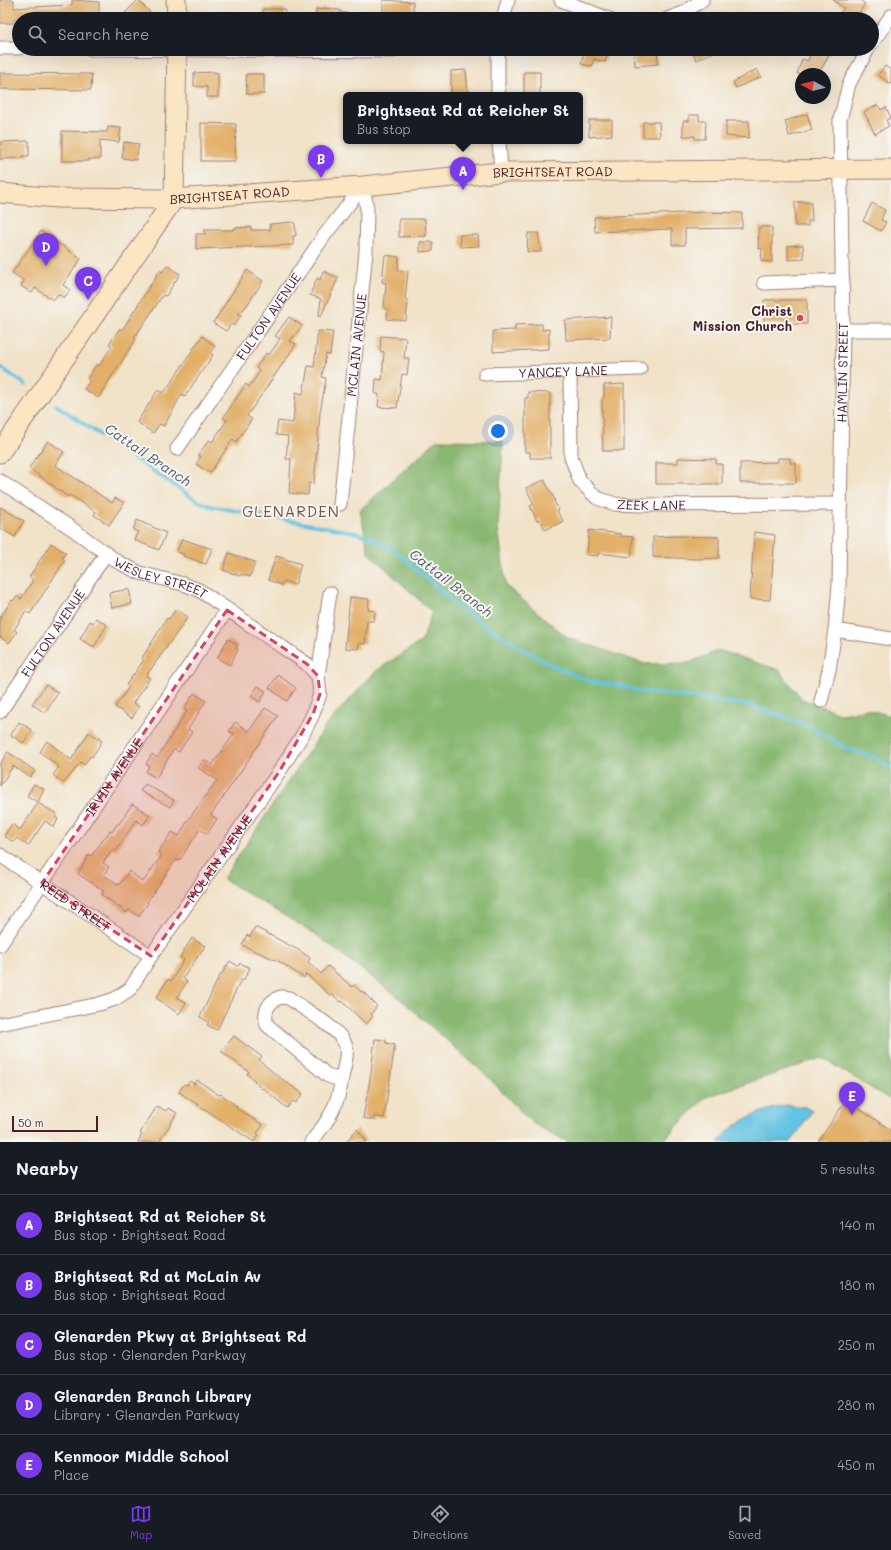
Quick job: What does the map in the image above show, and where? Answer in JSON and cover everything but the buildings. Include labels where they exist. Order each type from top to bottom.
[{"type":"street","points":[[176,0],[176,12]]},
{"type":"street","points":[[505,12],[508,0]]},
{"type":"street","points":[[561,0],[591,12]]},
{"type":"street","points":[[684,12],[702,0]]},
{"type":"street","points":[[879,33],[891,16]]},
{"type":"street","points":[[0,48],[12,48]]},
{"type":"street","points":[[0,453],[174,199],[177,56]]},
{"type":"street","points":[[498,56],[498,92]]},
{"type":"street","name":"HAMLIN STREET","points":[[821,701],[829,670],[835,630],[839,586],[843,330],[839,133],[842,108],[849,84],[864,56]]},
{"type":"street","points":[[500,144],[501,172]]},
{"type":"street","name":"BRIGHTSEAT ROAD","points":[[0,193],[58,198],[174,199],[363,186],[501,172],[891,169]]},
{"type":"street","name":"FULTON AVENUE","points":[[177,449],[324,236],[363,186]]},
{"type":"street","name":"MCLAIN AVENUE","points":[[340,504],[367,232],[367,209],[363,186]]},
{"type":"street","points":[[764,283],[842,280]]},
{"type":"street","points":[[843,330],[891,330]]},
{"type":"street","name":"YANCEY LANE","points":[[485,374],[640,369]]},
{"type":"street","name":"ZEEK LANE","points":[[570,371],[571,457],[580,481],[597,498],[615,504],[641,505],[841,504]]},
{"type":"street","name":"WESLEY STREET","points":[[0,481],[71,528],[106,554],[140,573],[192,587],[308,664],[318,676]]},
{"type":"street","name":"FULTON AVENUE","points":[[0,712],[106,554]]},
{"type":"street","name":"MCLAIN AVENUE","points":[[0,1024],[115,999],[130,989],[151,956],[279,772],[303,734],[318,699],[320,684],[318,676],[330,594]]},
{"type":"street","name":"IRVIN AVENUE","points":[[0,945],[227,610]]},
{"type":"street","points":[[835,630],[891,639]]},
{"type":"street","name":"REED STREET","points":[[0,855],[151,956]]},
{"type":"street","points":[[311,1142],[331,1116],[336,1106],[346,1060],[346,1046],[340,1035],[289,998],[281,997],[274,999],[266,1011],[265,1018],[267,1025],[328,1076],[334,1078],[342,1077]]},
{"type":"highlighted area","points":[[227,610],[307,664],[318,676],[320,694],[313,714],[279,772],[151,956],[42,883]]},
{"type":"green space","points":[[437,440],[503,441],[498,528],[506,586],[568,638],[645,664],[689,663],[718,650],[779,670],[802,699],[842,714],[867,709],[891,716],[891,1100],[822,1058],[706,1097],[662,1142],[568,1142],[532,1123],[487,1076],[398,997],[315,934],[223,879],[328,723],[376,671],[422,641],[432,612],[369,553],[360,510]]},
{"type":"water","points":[[788,1105],[805,1107],[812,1111],[791,1142],[719,1142],[733,1127],[750,1117],[768,1110]]},
{"type":"waterway","name":"Cattail Branch","points":[[0,367],[26,385]]},
{"type":"waterway","name":"Cattail Branch","points":[[56,405],[196,500],[210,506],[353,532],[372,538],[386,545],[406,560],[464,612],[531,654],[558,668],[592,682],[618,685],[638,691],[750,705],[814,728],[845,748],[875,757],[891,767]]},
{"type":"place","name":"Brightseat Rd at McLain Av","points":[[321,178]]},
{"type":"place","name":"Brightseat Rd at Reicher St","points":[[463,190]]},
{"type":"place","name":"Glenarden Branch Library","points":[[46,266]]},
{"type":"place","name":"Glenarden Pkwy at Brightseat Rd","points":[[88,300]]},
{"type":"place","name":"Christ Mission Church","points":[[800,318]]},
{"type":"place","name":"Kenmoor Middle School","points":[[852,1115]]},
{"type":"district","name":"GLENARDEN","points":[[291,512]]}]
